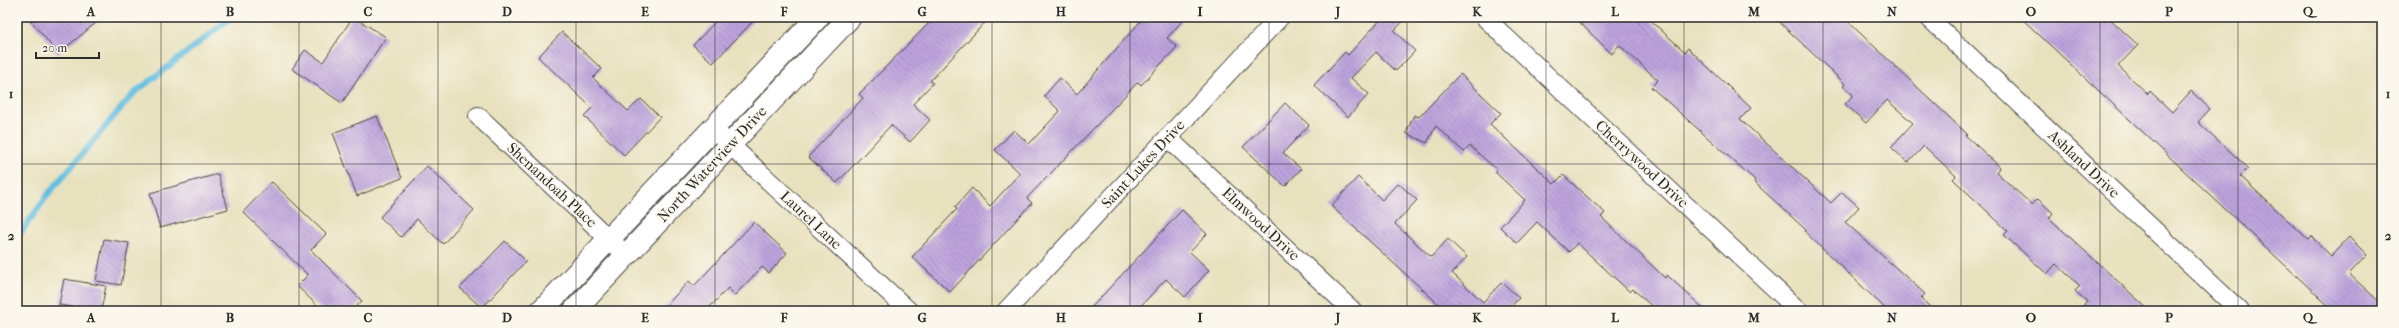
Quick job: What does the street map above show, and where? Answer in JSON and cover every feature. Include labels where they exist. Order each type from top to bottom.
[{"type":"street","name":"North Waterview Drive","points":[[541,311],[818,17]]},
{"type":"street","name":"North Waterview Drive","points":[[574,311],[850,17]]},
{"type":"street","name":"Saint Lukes Drive","points":[[1006,311],[1280,17]]},
{"type":"street","name":"Cherrywood Drive","points":[[1484,17],[1799,311]]},
{"type":"street","name":"Ashland Drive","points":[[1928,17],[2240,311]]},
{"type":"street","name":"Shenandoah Place","points":[[478,116],[626,255]]},
{"type":"street","name":"Laurel Lane","points":[[713,129],[909,311]]},
{"type":"street","name":"Elmwood Drive","points":[[1168,138],[1353,311]]},
{"type":"building","points":[[28,17],[103,17],[58,54]]},
{"type":"building","points":[[353,17],[386,37],[342,103],[292,69],[305,50],[323,62]]},
{"type":"building","points":[[720,17],[757,17],[713,63],[693,45]]},
{"type":"building","points":[[935,17],[990,17],[930,81],[933,83],[913,104],[930,120],[910,142],[891,125],[837,183],[808,157],[863,98],[859,94]]},
{"type":"building","points":[[1144,17],[1186,17],[1167,38],[1177,47],[1141,85],[1138,82],[1027,198],[1032,203],[950,292],[912,257],[957,209],[955,207],[972,188],[990,206],[1020,173],[995,150],[1014,130],[1029,144],[1060,111],[1044,96],[1060,78],[1077,94]]},
{"type":"building","points":[[1383,17],[1407,17],[1394,31],[1415,51],[1396,71],[1376,52],[1351,78],[1369,94],[1348,117],[1314,85],[1345,52],[1348,55]]},
{"type":"building","points":[[1574,17],[1647,17],[1685,52],[1688,48],[1751,108],[1740,119],[1831,203],[1842,192],[1859,207],[1845,222],[1925,294],[1921,298],[1934,311],[1888,311],[1805,232],[1806,230],[1754,182],[1755,180],[1651,87],[1658,80],[1619,45],[1612,54]]},
{"type":"building","points":[[1774,17],[1843,17],[2000,167],[1996,172],[2032,205],[2038,199],[2053,213],[2049,218],[2150,311],[2078,311],[2087,302],[2075,291],[2080,286],[2056,264],[2047,274],[2004,235],[2008,231],[1953,179],[1956,176],[1924,146],[1908,163],[1891,147],[1913,123],[1887,100],[1866,123],[1845,104],[1853,95],[1843,86],[1845,84]]},
{"type":"building","points":[[2020,17],[2108,17],[2138,45],[2118,66],[2148,94],[2150,91],[2172,112],[2191,91],[2210,109],[2198,122],[2248,168],[2240,176],[2308,239],[2311,236],[2331,256],[2349,237],[2367,255],[2349,274],[2382,304],[2382,311],[2334,311]]},
{"type":"building","points":[[562,32],[602,69],[593,78],[628,111],[641,99],[660,117],[624,155],[584,116],[592,108],[538,57]]},
{"type":"building","points":[[1460,74],[1501,113],[1490,124],[1554,184],[1563,175],[1605,213],[1601,217],[1665,278],[1667,275],[1706,311],[1657,311],[1633,289],[1630,292],[1577,243],[1569,252],[1537,222],[1517,243],[1500,227],[1525,200],[1495,172],[1497,170],[1470,146],[1464,152],[1436,126],[1427,143],[1406,133],[1414,115],[1419,117]]},
{"type":"building","points":[[1285,103],[1309,125],[1283,153],[1301,169],[1285,186],[1243,147]]},
{"type":"building","points":[[377,116],[402,178],[357,196],[333,133]]},
{"type":"building","points":[[427,166],[474,210],[443,244],[417,219],[401,237],[380,217]]},
{"type":"building","points":[[218,174],[228,209],[160,228],[150,193]]},
{"type":"building","points":[[1358,177],[1382,200],[1398,183],[1417,200],[1395,224],[1431,257],[1448,239],[1467,257],[1452,273],[1483,302],[1502,282],[1519,298],[1507,311],[1446,311],[1331,206]]},
{"type":"building","points":[[272,182],[326,234],[311,250],[362,301],[351,311],[323,311],[297,286],[308,275],[243,212]]},
{"type":"building","points":[[1182,210],[1207,234],[1190,252],[1209,270],[1185,297],[1166,279],[1136,311],[1088,311]]},
{"type":"building","points":[[754,222],[787,253],[769,273],[762,267],[735,295],[728,288],[706,311],[661,311],[689,281],[694,286]]},
{"type":"building","points":[[104,239],[129,243],[121,285],[96,281]]},
{"type":"building","points":[[505,241],[526,261],[482,308],[460,288]]},
{"type":"building","points":[[64,279],[106,286],[101,311],[59,305]]},
{"type":"waterway","points":[[17,238],[49,193],[133,94],[232,17]]}]
